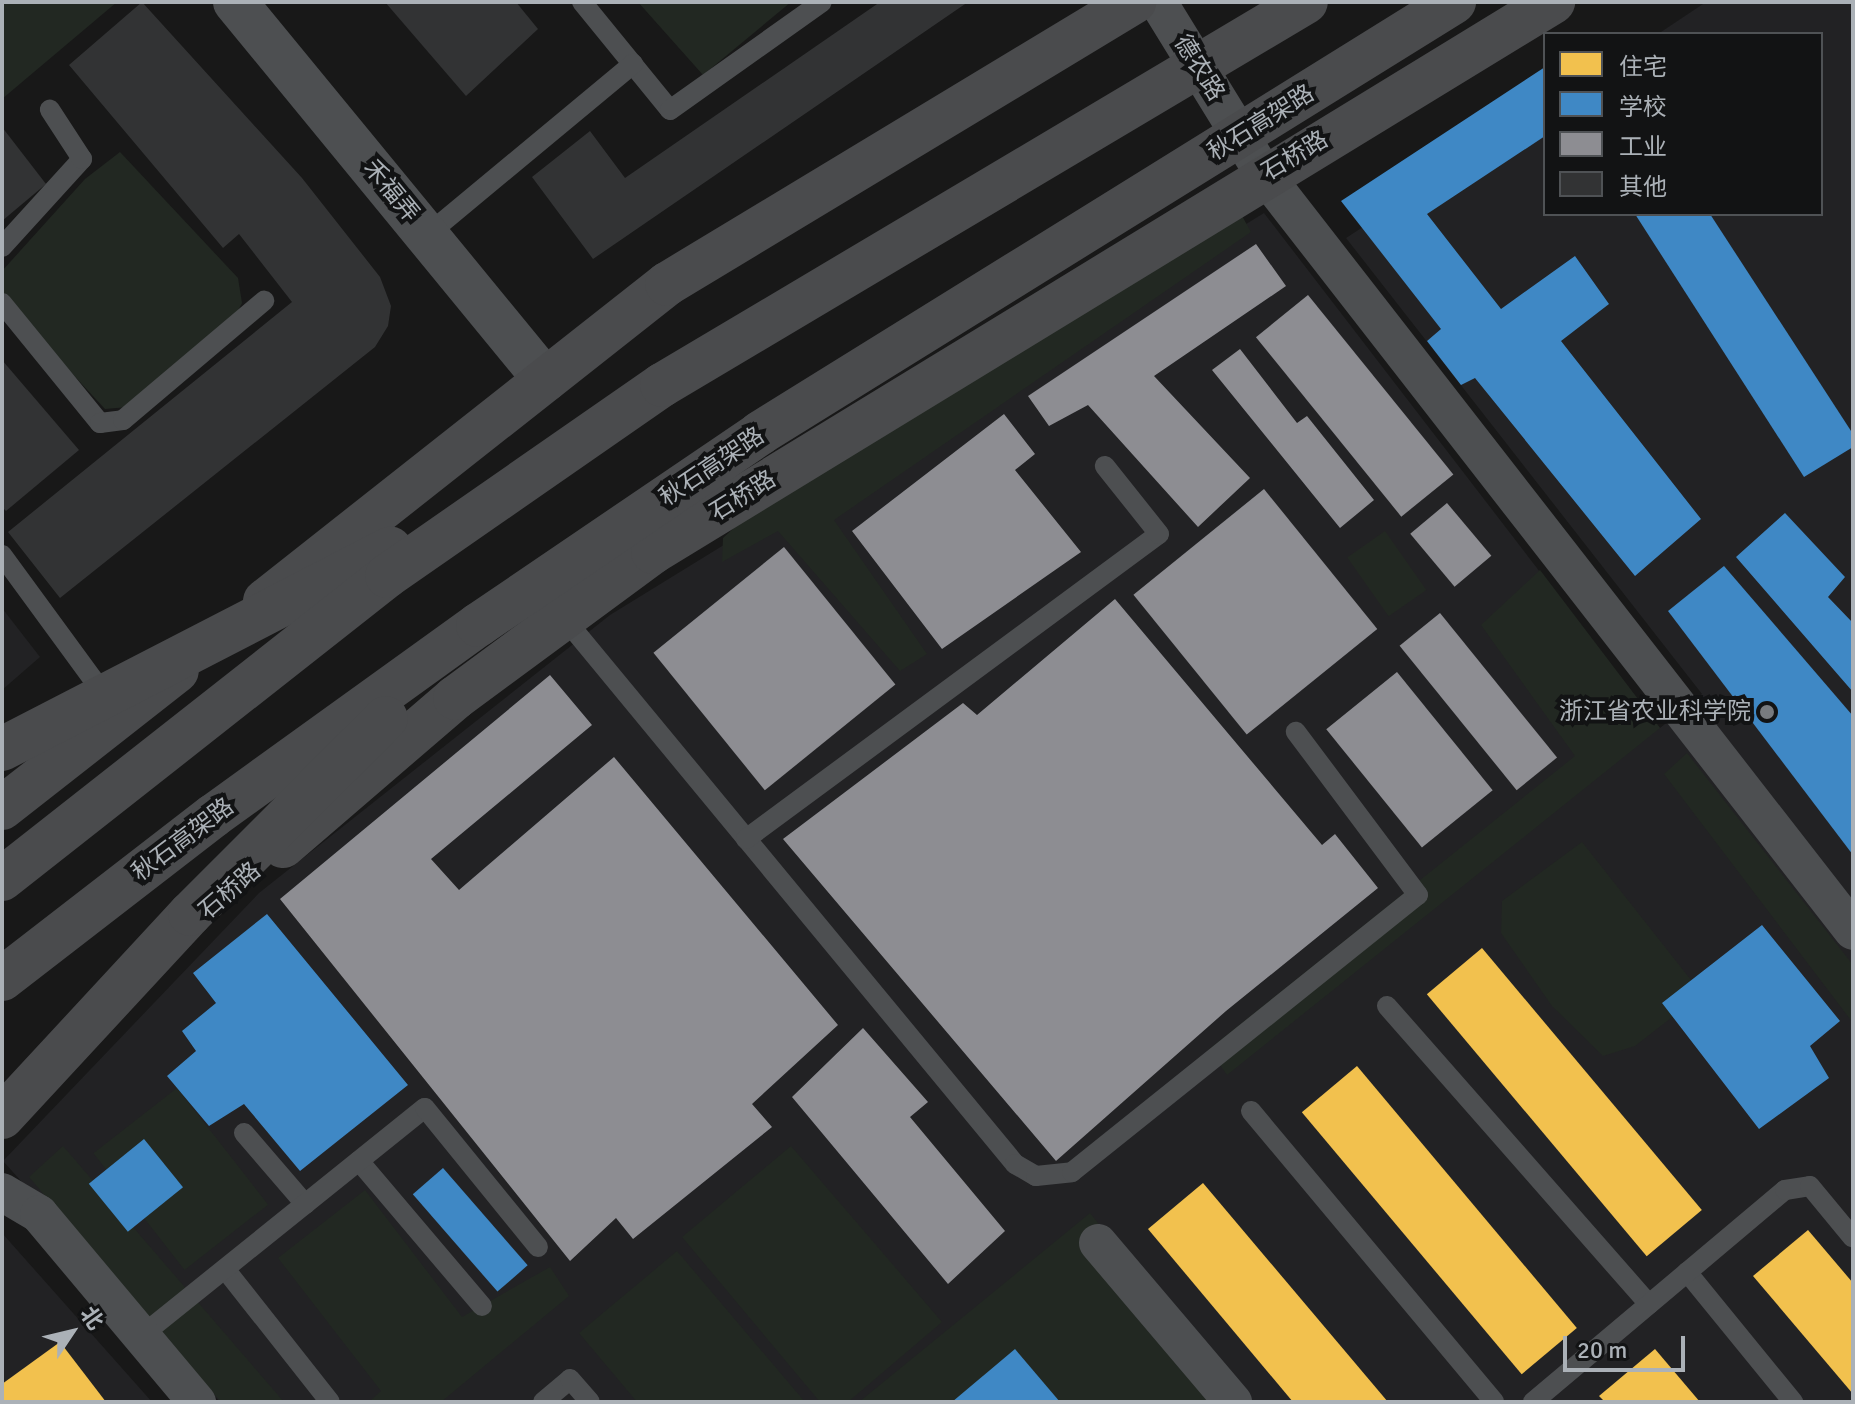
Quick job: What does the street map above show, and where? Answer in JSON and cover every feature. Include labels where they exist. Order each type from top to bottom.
[{"type":"main road","points":[[2,808],[667,284],[1134,2]]},
{"type":"main road","points":[[2,879],[387,576],[662,385],[1306,2]]},
{"type":"main road","name":"秋石高架路","points":[[2,979],[213,816],[478,625],[760,433],[1454,2]]},
{"type":"main road","name":"石桥路","points":[[2,1088],[455,698],[653,552],[1264,174],[1553,2]]},
{"type":"main road","points":[[2,749],[520,482]]},
{"type":"main road","points":[[2,1117],[190,914],[478,625]]},
{"type":"street","name":"禾福弄","points":[[235,2],[546,380]]},
{"type":"street","name":"德农路","points":[[1158,2],[1264,174],[1851,924]]},
{"type":"street","points":[[2,1192],[39,1214],[197,1402]]},
{"type":"street","points":[[1098,1243],[1233,1402]]},
{"type":"lane","points":[[582,2],[670,110],[822,2]]},
{"type":"lane","points":[[427,235],[633,64]]},
{"type":"lane","points":[[2,247],[82,159],[50,110]]},
{"type":"lane","points":[[2,303],[100,423],[123,420],[264,301]]},
{"type":"lane","points":[[746,839],[1159,534],[1105,466]]},
{"type":"lane","points":[[2,555],[119,716]]},
{"type":"lane","points":[[564,618],[1015,1164],[1036,1176],[1072,1172],[1418,895],[1296,732]]},
{"type":"lane","points":[[1387,1006],[1649,1304]]},
{"type":"lane","points":[[141,1336],[425,1108],[538,1247]]},
{"type":"lane","points":[[1251,1111],[1494,1402]]},
{"type":"lane","points":[[244,1133],[305,1204]]},
{"type":"lane","points":[[359,1161],[482,1306]]},
{"type":"lane","points":[[1542,1399],[1785,1190],[1810,1186],[1853,1238]]},
{"type":"lane","points":[[225,1269],[330,1402]]},
{"type":"lane","points":[[1687,1272],[1793,1402]]},
{"type":"lane","points":[[543,1402],[570,1379],[590,1402]]},
{"type":"shaded area","points":[[2,2],[117,2],[2,99]]},
{"type":"shaded area","points":[[638,2],[791,2],[703,75]]},
{"type":"shaded area","points":[[1706,2],[1853,2],[1853,1402],[220,1402],[3,1161],[259,893],[610,615],[1264,213],[1660,728],[1702,694],[1346,238],[1543,109],[1543,216],[1823,216],[1823,32],[1661,32]]},
{"type":"shaded area","points":[[120,152],[238,278],[242,303],[233,320],[128,407],[105,409],[3,299],[2,271],[85,179]]},
{"type":"shaded area","points":[[1241,214],[1251,232],[834,520],[927,654],[900,671],[778,531],[722,562],[723,538],[749,514]]},
{"type":"shaded area","points":[[1385,531],[1426,590],[1389,616],[1347,557]]},
{"type":"shaded area","points":[[1540,570],[1660,728],[1227,1075],[1209,1049],[1575,756],[1481,625]]},
{"type":"shaded area","points":[[2,608],[40,657],[2,690]]},
{"type":"shaded area","points":[[1687,753],[1853,965],[1853,1023],[1664,774]]},
{"type":"shaded area","points":[[1582,842],[1702,994],[1635,1046],[1603,1056],[1552,1006],[1501,933],[1502,901]]},
{"type":"shaded area","points":[[177,1088],[268,1205],[185,1270],[93,1153]]},
{"type":"shaded area","points":[[63,1146],[284,1402],[221,1402],[29,1177]]},
{"type":"shaded area","points":[[791,1146],[942,1322],[848,1402],[820,1402],[682,1237]]},
{"type":"shaded area","points":[[365,1190],[462,1317],[550,1267],[569,1296],[441,1402],[369,1402],[381,1391],[278,1258]]},
{"type":"shaded area","points":[[1090,1213],[1241,1402],[859,1402]]},
{"type":"shaded area","points":[[2,1233],[152,1402],[2,1402]]},
{"type":"shaded area","points":[[677,1251],[805,1402],[637,1402],[579,1333]]},
{"type":"building: 住宅","points":[[1482,948],[1702,1210],[1647,1256],[1427,994]]},
{"type":"building: 住宅","points":[[1357,1066],[1577,1328],[1522,1374],[1302,1112]]},
{"type":"building: 住宅","points":[[1203,1183],[1388,1402],[1293,1402],[1148,1229]]},
{"type":"building: 住宅","points":[[1808,1230],[1853,1283],[1853,1394],[1753,1276]]},
{"type":"building: 住宅","points":[[60,1342],[106,1402],[2,1402],[2,1384]]},
{"type":"building: 住宅","points":[[1655,1349],[1700,1402],[1605,1402],[1599,1396]]},
{"type":"building: 学校","points":[[1543,68],[1543,137],[1427,214],[1501,309],[1575,256],[1609,304],[1561,341],[1701,519],[1635,576],[1475,378],[1461,385],[1427,341],[1441,329],[1341,201]]},
{"type":"building: 学校","points":[[1636,216],[1711,216],[1853,434],[1853,447],[1804,477]]},
{"type":"building: 学校","points":[[1785,513],[1845,577],[1828,597],[1853,623],[1853,692],[1736,557]]},
{"type":"building: 学校","points":[[1724,566],[1853,716],[1853,855],[1668,611]]},
{"type":"building: 学校","points":[[267,914],[408,1085],[300,1171],[244,1104],[209,1126],[167,1076],[196,1051],[182,1031],[216,1003],[193,973]]},
{"type":"building: 学校","points":[[1762,925],[1840,1021],[1810,1046],[1829,1078],[1759,1129],[1662,1003]]},
{"type":"building: 学校","points":[[144,1139],[183,1187],[128,1232],[89,1184]]},
{"type":"building: 学校","points":[[443,1168],[528,1265],[497,1292],[413,1194]]},
{"type":"building: 学校","points":[[1015,1349],[1060,1402],[952,1402]]},
{"type":"building: 工业","points":[[1256,244],[1286,286],[1154,376],[1250,478],[1198,527],[1088,405],[1049,426],[1028,396]]},
{"type":"building: 工业","points":[[1308,295],[1453,475],[1401,517],[1256,337]]},
{"type":"building: 工业","points":[[1240,349],[1297,423],[1307,416],[1374,500],[1340,528],[1212,370]]},
{"type":"building: 工业","points":[[1004,414],[1035,454],[1015,470],[1081,552],[942,649],[852,531]]},
{"type":"building: 工业","points":[[1264,489],[1377,629],[1247,735],[1133,595]]},
{"type":"building: 工业","points":[[1447,503],[1491,556],[1455,587],[1410,534]]},
{"type":"building: 工业","points":[[784,547],[895,685],[765,790],[653,653]]},
{"type":"building: 工业","points":[[1115,599],[1322,845],[1335,834],[1378,888],[1226,1011],[1056,1161],[783,839],[963,703],[977,715]]},
{"type":"building: 工业","points":[[1440,613],[1557,758],[1517,790],[1400,646]]},
{"type":"building: 工业","points":[[1397,672],[1493,790],[1422,847],[1326,729]]},
{"type":"building: 工业","points":[[550,675],[592,725],[431,859],[459,890],[614,757],[838,1025],[752,1104],[772,1127],[633,1239],[616,1218],[570,1261],[280,899]]},
{"type":"building: 工业","points":[[863,1028],[928,1102],[910,1117],[1005,1231],[948,1284],[792,1097]]},
{"type":"building: 其他","points":[[142,2],[302,178],[380,277],[391,306],[388,326],[375,347],[60,598],[8,532],[292,302],[239,234],[223,248],[69,65]]},
{"type":"building: 其他","points":[[385,2],[516,2],[538,29],[466,96]]},
{"type":"building: 其他","points":[[880,2],[968,2],[593,259],[532,177],[590,131],[625,178]]},
{"type":"building: 其他","points":[[2,127],[46,184],[2,221]]},
{"type":"building: 其他","points":[[2,360],[79,450],[6,511],[2,507]]},
{"type":"place","name":"浙江省农业科学院","points":[[1767,712]]}]
